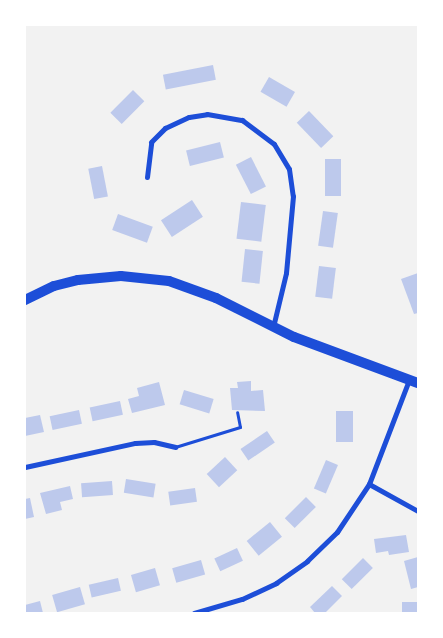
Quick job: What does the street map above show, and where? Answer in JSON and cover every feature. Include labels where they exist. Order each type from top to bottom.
[{"type":"main road","points":[[25,300],[72,281],[100,277],[145,278],[186,286],[273,327],[413,381]]},
{"type":"street","points":[[147,177],[151,142],[165,128],[190,117],[225,115],[242,120],[274,144],[289,170],[293,196],[286,273],[273,327]]},
{"type":"street","points":[[194,613],[242,599],[293,572],[337,532],[369,484],[413,381]]},
{"type":"street","points":[[25,467],[135,443],[154,442],[175,447]]},
{"type":"street","points":[[369,484],[418,511]]},
{"type":"lane","points":[[175,447],[240,427],[237,412]]},
{"type":"building","points":[[213,65],[216,80],[166,89],[163,75]]},
{"type":"building","points":[[269,77],[295,92],[286,107],[260,92]]},
{"type":"building","points":[[133,90],[144,101],[122,124],[110,113]]},
{"type":"building","points":[[309,111],[333,136],[321,148],[297,123]]},
{"type":"building","points":[[220,142],[224,158],[190,166],[186,150]]},
{"type":"building","points":[[251,157],[266,186],[251,194],[236,165]]},
{"type":"building","points":[[325,159],[341,159],[341,196],[325,196]]},
{"type":"building","points":[[102,166],[108,196],[94,199],[88,169]]},
{"type":"building","points":[[192,200],[203,217],[172,237],[161,220]]},
{"type":"building","points":[[241,202],[266,205],[261,242],[236,239]]},
{"type":"building","points":[[323,211],[338,213],[333,248],[318,246]]},
{"type":"building","points":[[118,214],[153,227],[147,243],[112,230]]},
{"type":"building","points":[[245,249],[263,251],[259,284],[242,282]]},
{"type":"building","points":[[319,266],[336,268],[332,299],[315,297]]},
{"type":"building","points":[[418,273],[418,313],[414,314],[401,279]]},
{"type":"building","points":[[251,381],[251,391],[263,390],[265,411],[232,410],[230,388],[238,388],[237,382]]},
{"type":"building","points":[[159,382],[165,405],[132,413],[128,399],[139,396],[137,388]]},
{"type":"building","points":[[184,390],[214,399],[209,413],[180,404]]},
{"type":"building","points":[[120,401],[123,415],[93,421],[90,407]]},
{"type":"building","points":[[79,410],[82,424],[53,430],[50,416]]},
{"type":"building","points":[[336,411],[353,411],[353,442],[336,442]]},
{"type":"building","points":[[40,415],[44,432],[25,436],[25,418]]},
{"type":"building","points":[[267,431],[275,443],[248,461],[240,449]]},
{"type":"building","points":[[225,457],[237,470],[219,487],[207,474]]},
{"type":"building","points":[[326,460],[338,465],[326,494],[314,489]]},
{"type":"building","points":[[126,479],[156,484],[153,498],[124,493]]},
{"type":"building","points":[[112,481],[113,495],[82,497],[81,483]]},
{"type":"building","points":[[70,486],[73,499],[60,502],[62,510],[46,514],[40,493]]},
{"type":"building","points":[[195,488],[197,502],[170,506],[168,492]]},
{"type":"building","points":[[306,497],[316,507],[295,528],[285,518]]},
{"type":"building","points":[[30,498],[34,517],[25,519],[25,499]]},
{"type":"building","points":[[270,522],[282,537],[259,556],[247,541]]},
{"type":"building","points":[[406,535],[409,552],[389,555],[388,551],[376,553],[374,539]]},
{"type":"building","points":[[237,548],[243,561],[220,571],[214,559]]},
{"type":"building","points":[[418,557],[418,587],[411,589],[404,561]]},
{"type":"building","points":[[363,558],[373,568],[352,589],[342,579]]},
{"type":"building","points":[[201,560],[205,574],[176,583],[172,568]]},
{"type":"building","points":[[155,568],[160,585],[136,592],[131,575]]},
{"type":"building","points":[[118,578],[121,591],[92,597],[89,585]]},
{"type":"building","points":[[332,586],[342,596],[325,613],[315,613],[310,607]]},
{"type":"building","points":[[80,587],[85,604],[57,612],[52,595]]},
{"type":"building","points":[[40,601],[43,613],[25,613],[25,605]]},
{"type":"building","points":[[402,602],[418,602],[418,613],[402,613]]}]
